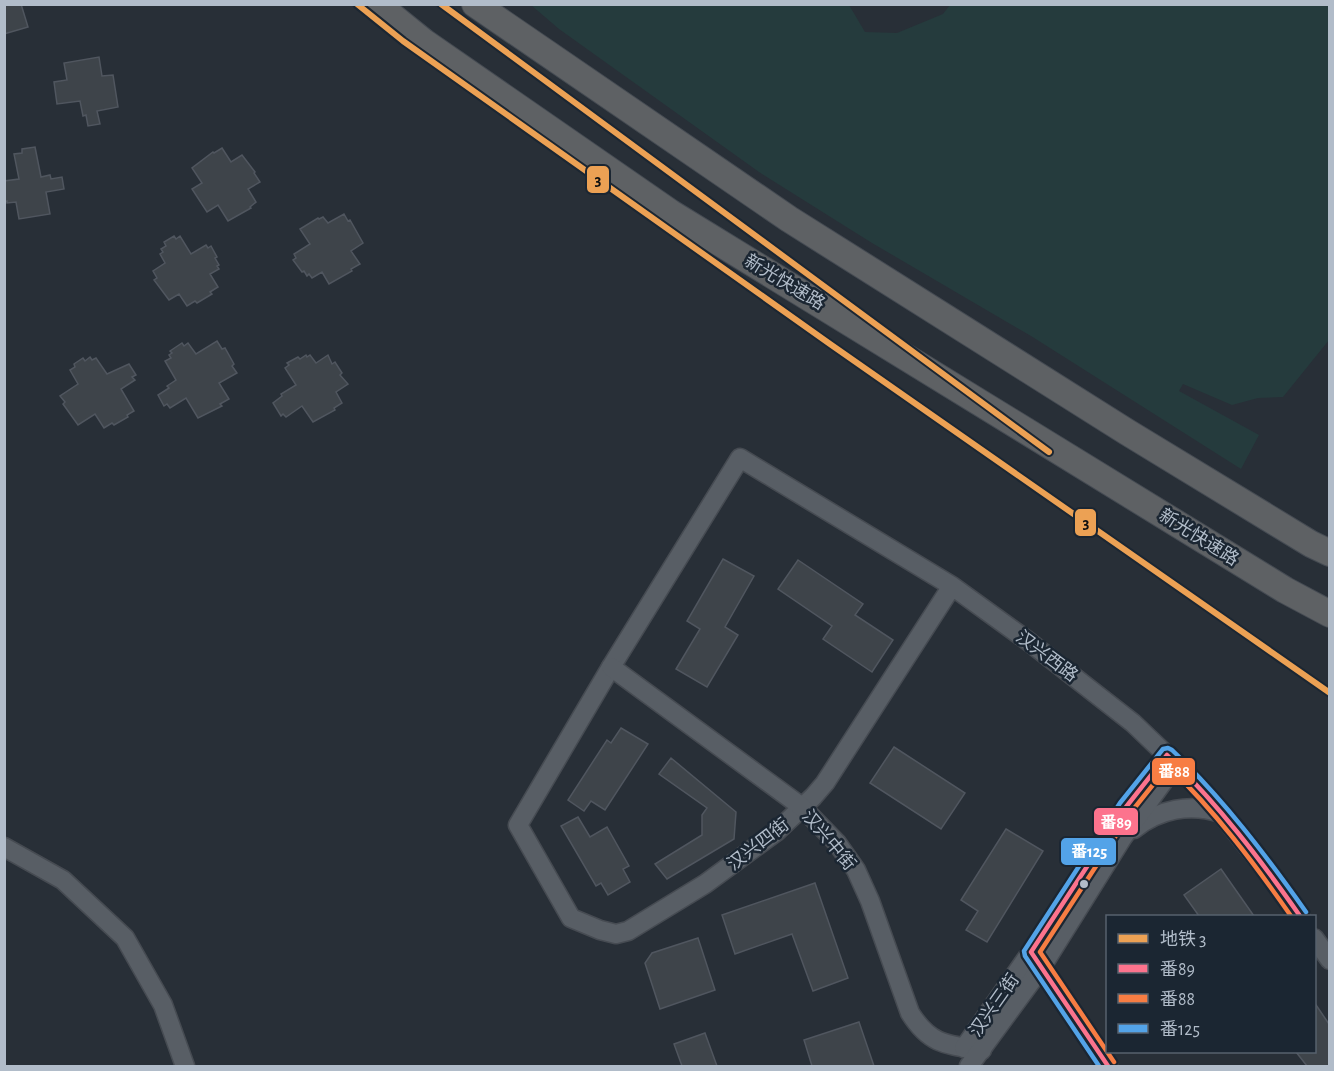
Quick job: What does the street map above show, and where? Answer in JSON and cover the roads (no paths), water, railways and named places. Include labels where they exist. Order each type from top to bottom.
[{"type":"highway","name":"新光快速路","points":[[376,4],[424,42],[671,213],[1285,590],[1329,614]]},
{"type":"highway","points":[[475,5],[789,219],[1127,432],[1329,554]]},
{"type":"street","name":"汉兴西路","points":[[611,667],[740,458],[952,586],[1028,641],[1124,716],[1172,759],[1221,813],[1275,880],[1299,915]]},
{"type":"street","name":"汉兴四街","points":[[611,667],[518,825],[571,918],[616,934],[628,931],[705,884],[776,832],[802,807],[825,783],[952,586]]},
{"type":"street","name":"汉兴中街","points":[[611,667],[802,807],[837,843],[856,870],[870,901],[910,1013],[919,1027],[930,1038],[944,1045],[973,1049]]},
{"type":"street","name":"汉兴三街","points":[[973,1049],[1041,968],[1172,759]]},
{"type":"street","name":"汉兴三街","points":[[969,1066],[973,1049],[1031,952],[1126,807],[1172,759]]},
{"type":"street","points":[[1123,837],[1148,818],[1164,812],[1192,809],[1221,813]]},
{"type":"street","points":[[4,846],[63,880],[125,938],[163,1005],[185,1066]]},
{"type":"street","points":[[1316,941],[1329,960]]},
{"type":"street","points":[[1031,952],[1108,1066]]},
{"type":"metro line","name":"3","points":[[357,4],[403,41],[830,344],[1330,693]]},
{"type":"metro line","name":"3","points":[[441,4],[1049,452]]}]
